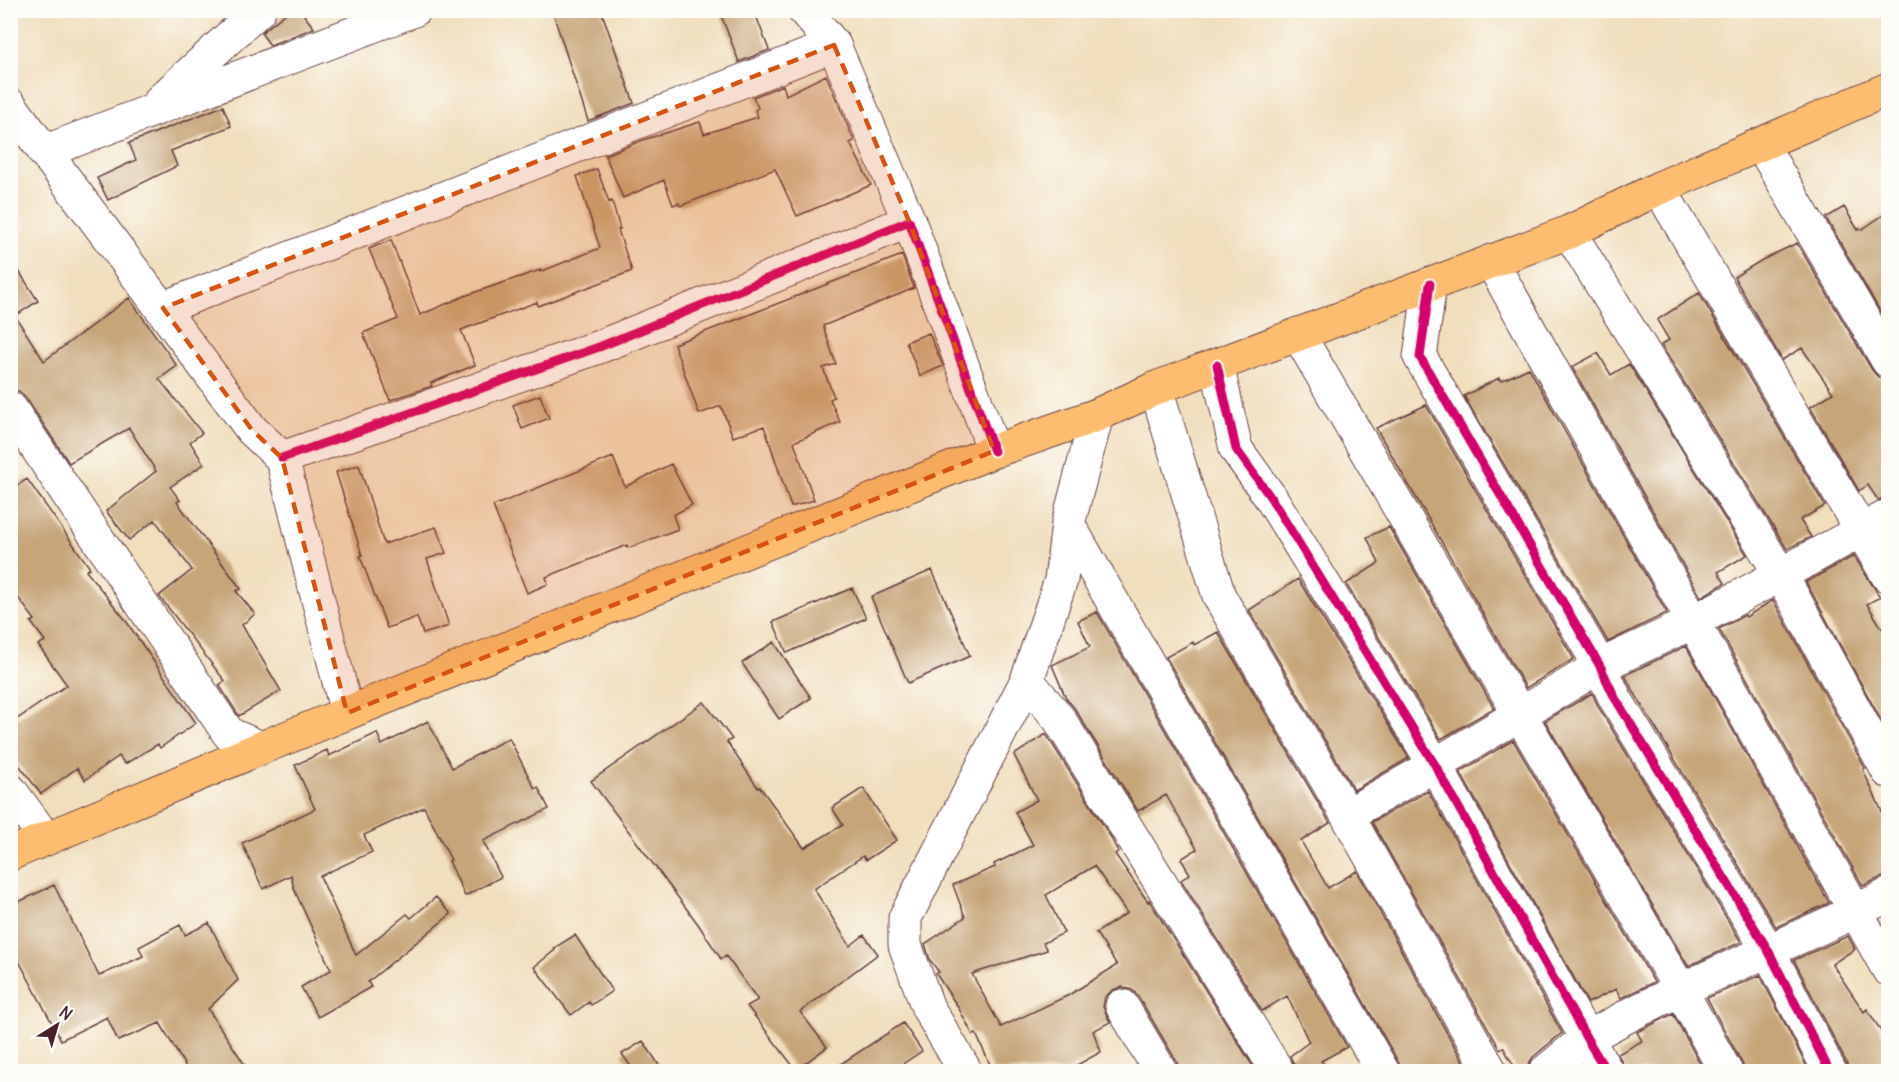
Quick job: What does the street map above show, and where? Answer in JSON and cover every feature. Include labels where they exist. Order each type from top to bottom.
[{"type":"main road","points":[[10,854],[261,748],[994,451],[1096,415],[1156,388],[1569,232],[1659,188],[1888,89]]},
{"type":"street","points":[[149,111],[259,10]]},
{"type":"street","points":[[44,152],[414,10]]},
{"type":"street","points":[[804,10],[834,45],[909,221],[994,451]]},
{"type":"street","points":[[163,308],[834,45]]},
{"type":"street","points":[[10,105],[252,430],[282,458],[347,713]]},
{"type":"street","points":[[1761,144],[1888,361]]},
{"type":"street","points":[[1659,188],[1875,523],[1888,576]]},
{"type":"street","points":[[282,458],[599,347],[909,221]]},
{"type":"street","points":[[1569,232],[1781,575],[1888,771]]},
{"type":"street","points":[[1491,261],[1888,969]]},
{"type":"street","points":[[1430,284],[1420,357],[1600,666],[1616,698],[1768,950],[1830,1071]]},
{"type":"street","points":[[1298,334],[1726,1071]]},
{"type":"street","points":[[1217,365],[1236,449],[1271,498],[1435,765],[1607,1071]]},
{"type":"street","points":[[1156,388],[1219,596],[1347,815],[1491,1071]]},
{"type":"street","points":[[10,408],[229,734],[261,748]]},
{"type":"street","points":[[966,1071],[928,1008],[905,945],[905,918],[1027,680],[1061,580],[1068,524],[1096,415]]},
{"type":"street","points":[[1347,815],[1600,666],[1693,622],[1875,523]]},
{"type":"street","points":[[1068,524],[1383,1071]]},
{"type":"street","points":[[1027,680],[1059,719],[1278,1071]]},
{"type":"street","points":[[10,790],[46,839]]},
{"type":"street","points":[[1545,1071],[1587,1039],[1680,989],[1857,912],[1888,895]]},
{"type":"street","points":[[1122,1006],[1161,1071]]},
{"type":"highlighted area","points":[[834,45],[909,221],[994,451],[347,713],[282,458],[252,430],[163,308]]},
{"type":"building","points":[[290,10],[300,10],[314,28],[270,45],[261,33]]},
{"type":"building","points":[[552,10],[601,10],[634,103],[588,121]]},
{"type":"building","points":[[719,10],[754,10],[769,50],[739,62]]},
{"type":"building","points":[[826,75],[854,141],[850,143],[871,185],[797,216],[775,169],[680,206],[679,203],[673,205],[664,180],[623,198],[605,155],[700,122],[704,134],[758,117],[755,110],[758,108],[753,97],[783,85],[786,95]]},
{"type":"building","points":[[223,106],[231,126],[171,151],[177,166],[108,200],[97,178],[136,160],[129,143]]},
{"type":"building","points":[[597,169],[609,202],[612,201],[620,229],[618,230],[632,271],[538,306],[537,302],[461,330],[475,365],[431,383],[432,386],[390,400],[363,333],[398,319],[369,249],[391,240],[420,315],[467,295],[540,270],[540,272],[600,248],[577,176]]},
{"type":"building","points":[[1844,207],[1858,230],[1888,212],[1888,325],[1826,218]]},
{"type":"building","points":[[1797,243],[1872,370],[1879,378],[1888,380],[1888,497],[1878,500],[1868,485],[1859,491],[1810,407],[1833,393],[1802,348],[1782,360],[1734,277]]},
{"type":"building","points":[[902,255],[914,288],[823,326],[836,364],[823,368],[834,397],[830,399],[840,422],[794,442],[814,500],[791,507],[764,426],[733,437],[721,406],[699,414],[674,344]]},
{"type":"building","points":[[10,257],[38,301],[15,316],[44,361],[129,298],[177,366],[159,379],[202,433],[190,442],[204,464],[170,487],[180,500],[177,502],[241,589],[236,591],[255,614],[242,625],[281,691],[239,716],[219,685],[225,681],[159,596],[192,570],[155,520],[129,540],[106,511],[156,471],[129,428],[69,463],[26,398],[19,391],[10,389]]},
{"type":"building","points":[[1699,293],[1825,506],[1800,520],[1811,537],[1787,549],[1661,345],[1669,340],[1657,320]]},
{"type":"building","points":[[929,333],[943,366],[920,376],[906,342]]},
{"type":"building","points":[[1598,353],[1611,375],[1629,364],[1747,555],[1718,572],[1725,583],[1701,597],[1572,367]]},
{"type":"building","points":[[1529,368],[1667,613],[1608,642],[1464,396],[1499,378],[1501,381]]},
{"type":"building","points":[[540,395],[549,418],[522,429],[513,405]]},
{"type":"building","points":[[1426,405],[1574,659],[1526,688],[1376,428]]},
{"type":"building","points":[[613,457],[625,487],[671,464],[692,505],[673,515],[678,529],[628,548],[627,545],[546,577],[548,584],[527,593],[493,506]]},
{"type":"building","points":[[359,465],[384,544],[436,527],[446,553],[427,559],[449,626],[423,634],[417,617],[387,628],[360,556],[362,555],[336,472]]},
{"type":"building","points":[[27,479],[90,568],[86,571],[124,618],[196,723],[160,748],[158,744],[125,764],[119,756],[85,780],[77,768],[41,794],[10,753],[10,724],[67,685],[38,645],[45,641],[31,622],[35,620],[10,587],[10,490]]},
{"type":"building","points":[[1389,527],[1494,708],[1441,739],[1346,584],[1379,563],[1367,537]]},
{"type":"building","points":[[1854,556],[1880,597],[1867,604],[1888,638],[1888,733],[1806,582]]},
{"type":"building","points":[[932,570],[970,656],[908,683],[871,597]]},
{"type":"building","points":[[1298,579],[1409,758],[1354,790],[1249,610]]},
{"type":"building","points":[[852,588],[866,618],[787,653],[773,622]]},
{"type":"building","points":[[1773,600],[1865,768],[1863,770],[1888,825],[1888,876],[1863,886],[1719,629],[1745,615],[1746,617]]},
{"type":"building","points":[[1097,612],[1347,1047],[1321,1061],[1329,1071],[1297,1071],[1290,1056],[1309,1042],[1287,996],[1262,1011],[1181,880],[1190,874],[1181,859],[1197,849],[1166,795],[1138,811],[1066,698],[1052,665],[1090,647],[1078,621]]},
{"type":"building","points":[[1218,632],[1330,823],[1301,841],[1328,888],[1357,871],[1466,1067],[1457,1071],[1402,1071],[1166,657],[1193,642],[1194,645]]},
{"type":"building","points":[[774,642],[811,698],[779,719],[742,663]]},
{"type":"building","points":[[1686,646],[1829,903],[1776,927],[1625,675]]},
{"type":"building","points":[[1592,693],[1741,942],[1688,966],[1545,721]]},
{"type":"building","points":[[704,702],[732,739],[727,742],[758,788],[760,787],[804,848],[843,825],[832,808],[863,788],[897,840],[866,860],[863,856],[814,889],[850,946],[864,935],[878,954],[800,1012],[827,1047],[796,1070],[747,1006],[758,1000],[726,956],[721,959],[698,924],[591,781]]},
{"type":"building","points":[[428,721],[452,768],[509,738],[535,789],[538,787],[549,809],[483,841],[501,877],[465,896],[449,861],[451,860],[424,807],[364,835],[372,852],[320,876],[356,955],[407,914],[411,918],[436,897],[451,914],[368,982],[371,987],[318,1017],[301,987],[331,970],[294,889],[291,875],[263,889],[242,843],[315,809],[295,765],[327,750],[329,756],[377,733],[382,745]]},
{"type":"building","points":[[1046,734],[1110,836],[1118,852],[1115,854],[1148,902],[1149,900],[1256,1071],[1180,1071],[1138,996],[1132,990],[1122,987],[1113,990],[1105,997],[1103,1007],[1110,1022],[1093,1031],[1101,1052],[1066,1071],[993,1071],[976,1034],[973,1035],[936,974],[939,972],[930,960],[925,944],[965,917],[953,885],[995,867],[994,864],[1033,845],[1015,812],[1037,800],[1014,755]],"holes":[[[1094,866],[1127,913],[1096,933],[1117,965],[1069,995],[1001,1027],[972,974],[1047,950],[1043,943],[1064,933],[1046,895]]]},
{"type":"building","points":[[1513,740],[1654,982],[1621,998],[1616,989],[1588,1003],[1460,772]]},
{"type":"building","points":[[1428,791],[1562,1033],[1533,1057],[1527,1071],[1517,1071],[1503,1047],[1500,1049],[1372,822]]},
{"type":"building","points":[[54,885],[99,976],[143,956],[139,947],[180,925],[185,935],[209,923],[238,980],[208,1009],[249,1071],[188,1071],[160,1023],[118,1041],[107,1017],[61,1040],[10,944],[10,906]]},
{"type":"building","points":[[575,935],[612,991],[591,1005],[589,1002],[571,1015],[534,967],[555,950],[554,948]]},
{"type":"building","points":[[1848,936],[1855,949],[1832,964],[1864,1012],[1867,1009],[1888,1042],[1888,1071],[1848,1071],[1847,1064],[1794,960]]},
{"type":"building","points":[[1760,975],[1809,1071],[1745,1071],[1707,998]]},
{"type":"building","points":[[1673,1014],[1704,1071],[1626,1071],[1618,1054],[1642,1041],[1637,1032]]},
{"type":"building","points":[[903,1023],[922,1051],[892,1071],[830,1071]]},
{"type":"building","points":[[643,1041],[663,1071],[634,1071],[622,1054]]},
{"type":"cycle path","points":[[282,458],[599,347],[909,221],[994,451]]},
{"type":"cycle path","points":[[1430,284],[1420,357],[1600,666],[1615,698],[1768,950],[1830,1072]]},
{"type":"cycle path","points":[[1217,365],[1236,449],[1271,498],[1435,765],[1607,1072]]}]
